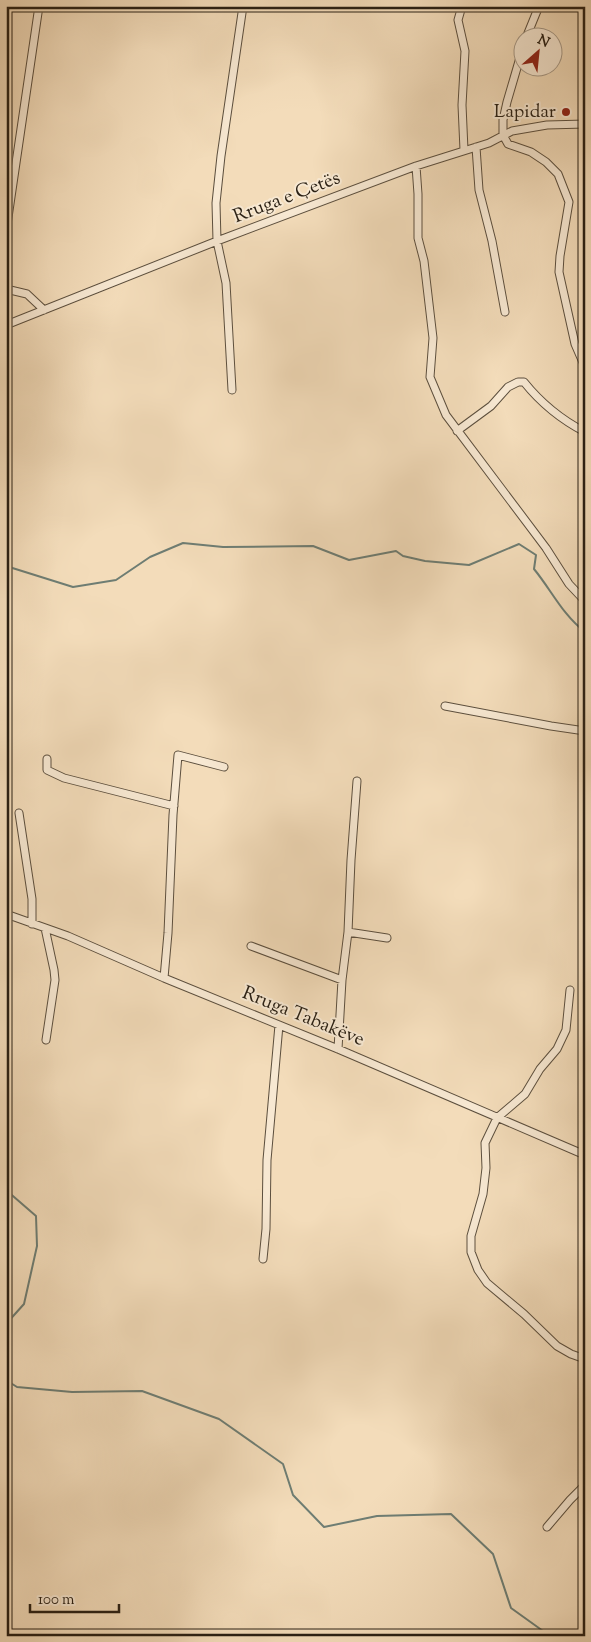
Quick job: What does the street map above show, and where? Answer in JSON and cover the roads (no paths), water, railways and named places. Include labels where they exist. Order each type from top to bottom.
[{"type":"street","points":[[6,232],[39,6]]},
{"type":"street","points":[[232,390],[226,283],[217,241],[216,203],[243,6]]},
{"type":"street","points":[[462,6],[458,20],[465,51],[462,105],[464,150]]},
{"type":"street","points":[[530,28],[540,6]]},
{"type":"street","points":[[514,78],[503,120],[503,135],[508,144],[531,152],[546,162],[558,174],[569,202],[560,256],[560,272],[575,344],[585,366]]},
{"type":"street","name":"Rruga e Çetës","points":[[6,325],[217,241],[416,166],[476,147],[512,131],[547,125],[585,124]]},
{"type":"street","points":[[476,147],[479,190],[492,241],[505,312]]},
{"type":"street","points":[[416,166],[418,238],[424,260],[433,338],[430,377],[446,415],[546,548],[569,584],[585,601]]},
{"type":"street","points":[[6,289],[27,294],[44,310]]},
{"type":"street","points":[[458,431],[491,406],[508,387],[518,382],[524,382],[536,396],[574,427],[585,432]]},
{"type":"street","points":[[445,706],[585,731]]},
{"type":"street","points":[[164,978],[178,755],[224,767]]},
{"type":"street","points":[[47,759],[47,770],[64,778],[174,806]]},
{"type":"street","points":[[338,1049],[342,980],[348,932],[350,860],[357,781]]},
{"type":"street","points":[[19,813],[32,900],[32,924]]},
{"type":"street","name":"Rruga Tabakëve","points":[[6,914],[68,936],[585,1155]]},
{"type":"street","points":[[45,928],[55,980],[46,1040]]},
{"type":"street","points":[[348,932],[387,938]]},
{"type":"street","points":[[251,946],[342,980]]},
{"type":"street","points":[[570,990],[566,1030],[557,1048],[540,1069],[525,1094],[497,1118],[484,1143],[486,1168],[483,1194],[470,1236],[471,1252],[478,1270],[486,1283],[524,1314],[557,1346],[585,1359]]},
{"type":"street","points":[[263,1259],[266,1229],[267,1160],[279,1025]]},
{"type":"street","points":[[547,1528],[585,1485]]},
{"type":"waterway","points":[[6,566],[73,587],[116,580],[150,557],[183,543],[223,547],[313,546],[349,560],[396,551],[403,556],[425,561],[469,565],[519,544],[536,555],[534,569],[570,618],[585,632]]},
{"type":"waterway","points":[[6,1190],[36,1216],[37,1246],[24,1304],[6,1324]]},
{"type":"waterway","points":[[6,1380],[17,1387],[72,1392],[142,1391],[219,1419],[283,1464],[293,1495],[324,1527],[377,1516],[451,1514],[493,1554],[511,1608],[550,1636]]},
{"type":"place","name":"Lapidar","points":[[566,112]]}]
